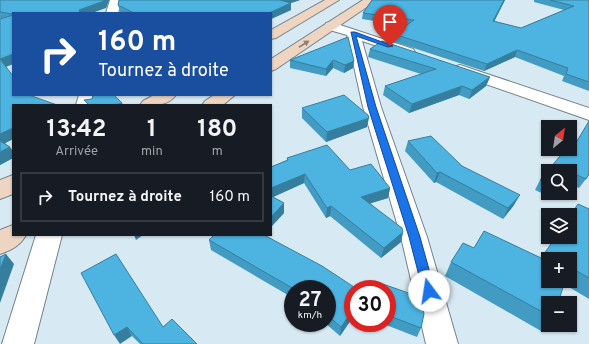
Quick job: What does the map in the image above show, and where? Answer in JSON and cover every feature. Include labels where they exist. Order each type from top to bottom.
[{"type":"main road","points":[[272,34],[333,0]]},
{"type":"main road","points":[[272,65],[371,0]]},
{"type":"main road","points":[[152,104],[165,96]]},
{"type":"main road","points":[[212,104],[224,96]]},
{"type":"main road","points":[[0,191],[12,184]]},
{"type":"main road","points":[[0,243],[12,236]]},
{"type":"street","points":[[112,12],[116,0]]},
{"type":"street","points":[[331,26],[422,56]]},
{"type":"street","points":[[353,33],[372,107],[416,244],[442,344]]},
{"type":"street","points":[[444,64],[589,114]]},
{"type":"street","points":[[18,344],[49,236]]},
{"type":"building","points":[[0,0],[104,0],[79,10],[80,12],[12,12],[12,14],[0,12]]},
{"type":"building","points":[[119,0],[280,0],[291,3],[271,12],[132,12],[118,5]]},
{"type":"building","points":[[372,0],[504,0],[493,21],[521,28],[574,6],[550,0],[589,0],[589,82],[566,74],[568,68],[517,50],[487,64],[394,34],[414,20],[363,13]]},
{"type":"building","points":[[12,15],[12,54],[0,59],[0,19]]},
{"type":"building","points":[[348,37],[354,61],[345,65],[333,60],[326,69],[290,60]]},
{"type":"building","points":[[382,41],[490,77],[472,90],[462,86],[412,104],[385,86],[436,69],[370,49]]},
{"type":"building","points":[[0,59],[12,75],[12,96],[32,96],[54,104],[12,104],[12,128],[0,134]]},
{"type":"building","points":[[344,95],[368,115],[369,118],[327,132],[302,108]]},
{"type":"building","points":[[93,96],[115,96],[122,103],[88,104],[84,100],[92,99]]},
{"type":"building","points":[[589,121],[589,174],[586,179],[577,175],[577,164],[553,164],[560,156],[577,156],[577,141]]},
{"type":"building","points":[[431,136],[462,166],[520,195],[508,208],[440,172],[437,173],[408,141]]},
{"type":"building","points":[[0,141],[10,147],[0,152]]},
{"type":"building","points":[[327,145],[350,170],[371,164],[390,188],[361,197],[402,228],[403,232],[384,248],[331,206],[327,208],[305,174],[272,188],[272,167],[288,160],[287,158]]},
{"type":"building","points":[[272,197],[284,203],[272,216]]},
{"type":"building","points":[[578,204],[589,209],[589,278],[577,271],[577,252],[545,252],[551,244],[577,244],[577,208],[575,208]]},
{"type":"building","points":[[484,231],[541,258],[541,288],[563,288],[560,296],[541,296],[541,311],[451,262],[463,243],[474,248]]},
{"type":"building","points":[[213,236],[266,236],[322,266],[344,280],[344,323],[341,327],[336,323],[336,280],[284,280],[284,283],[209,240]]},
{"type":"building","points":[[6,254],[0,269],[0,257]]},
{"type":"building","points":[[116,254],[163,327],[172,319],[197,344],[143,344],[127,327],[114,335],[81,273]]},
{"type":"building","points":[[396,289],[420,297],[424,314],[421,328],[396,318]]},
{"type":"route","points":[[390,46],[353,33],[372,107],[414,237],[429,291]]}]
